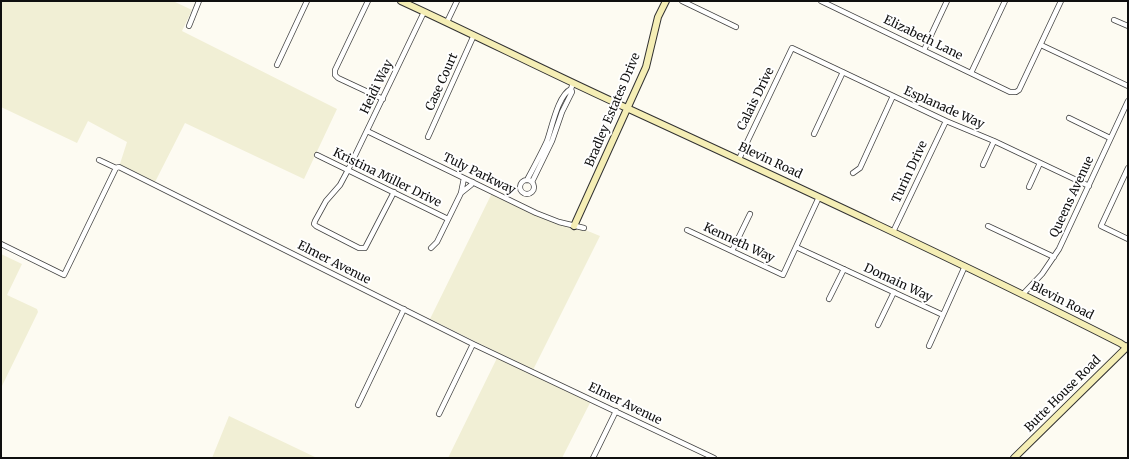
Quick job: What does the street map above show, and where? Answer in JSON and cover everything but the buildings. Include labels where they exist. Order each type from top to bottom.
[{"type":"street","points":[[189,26],[198,1]]},
{"type":"street","points":[[276,65],[307,1]]},
{"type":"street","points":[[368,1],[334,70],[335,75],[338,78],[383,99]]},
{"type":"street","name":"Blevin Road","points":[[401,1],[474,35],[572,86],[627,108],[739,159],[966,266],[1127,347]]},
{"type":"street","points":[[447,22],[457,1]]},
{"type":"street","name":"Bradley Estates Drive","points":[[574,226],[646,67],[657,22],[666,1]]},
{"type":"street","points":[[682,1],[736,27]]},
{"type":"street","name":"Elizabeth Lane","points":[[821,1],[1010,92],[1016,92],[1019,90],[1041,45]]},
{"type":"street","points":[[924,50],[947,1]]},
{"type":"street","points":[[971,73],[1004,1]]},
{"type":"street","points":[[1061,1],[1041,45],[1128,86]]},
{"type":"street","name":"Heidi Way","points":[[394,192],[368,246],[365,248],[359,248],[314,224],[326,201],[340,185],[348,170],[424,12]]},
{"type":"street","points":[[1114,20],[1128,26]]},
{"type":"street","name":"Case Court","points":[[428,137],[474,35]]},
{"type":"street","name":"Esplanade Way","points":[[792,48],[946,121],[994,141],[1089,186]]},
{"type":"street","name":"Calais Drive","points":[[739,159],[792,48]]},
{"type":"street","points":[[814,134],[843,72]]},
{"type":"street","points":[[530,181],[546,147],[566,91],[572,86]]},
{"type":"street","points":[[853,173],[860,168],[893,96]]},
{"type":"street","name":"Queens Avenue","points":[[1023,294],[1042,274],[1054,257],[1128,101]]},
{"type":"street","points":[[1069,118],[1110,138]]},
{"type":"street","name":"Turin Drive","points":[[893,232],[946,121]]},
{"type":"street","name":"Tuly Parkway","points":[[367,131],[543,216],[559,222],[584,228]]},
{"type":"street","points":[[983,165],[994,141]]},
{"type":"street","name":"Kristina Miller Drive","points":[[317,155],[448,219]]},
{"type":"street","name":"Elmer Avenue","points":[[99,160],[116,168],[119,167],[473,344],[714,458]]},
{"type":"street","points":[[1029,188],[1040,163]]},
{"type":"street","points":[[1,244],[64,275],[116,168]]},
{"type":"street","points":[[1128,168],[1101,226],[1128,239]]},
{"type":"street","points":[[431,248],[437,242],[461,193],[462,181],[464,178]]},
{"type":"street","points":[[461,193],[471,186],[473,182]]},
{"type":"street","points":[[796,247],[819,197]]},
{"type":"street","points":[[732,251],[750,214]]},
{"type":"street","points":[[988,226],[1054,257]]},
{"type":"street","name":"Kenneth Way","points":[[687,230],[783,275],[796,247]]},
{"type":"street","name":"Domain Way","points":[[796,247],[943,315],[966,266]]},
{"type":"street","points":[[830,299],[844,269]]},
{"type":"street","points":[[878,325],[894,292]]},
{"type":"street","points":[[358,405],[404,309]]},
{"type":"street","points":[[929,346],[943,315]]},
{"type":"street","points":[[439,414],[473,344]]},
{"type":"street","name":"Butte House Road","points":[[1017,457],[1127,347]]},
{"type":"street","points":[[594,458],[616,411]]},
{"type":"street","points":[[1017,457],[1024,458]]},
{"type":"shaded area","points":[[1,1],[173,1],[192,10],[182,31],[337,109],[304,179],[185,123],[154,184],[119,167],[127,142],[88,121],[77,143],[1,107]]},
{"type":"shaded area","points":[[492,193],[536,214],[600,236],[533,370],[430,319]]},
{"type":"shaded area","points":[[1,254],[22,264],[7,295],[37,309],[38,312],[1,388]]},
{"type":"shaded area","points":[[498,356],[592,399],[562,458],[448,458]]},
{"type":"shaded area","points":[[229,416],[317,458],[212,458]]}]
